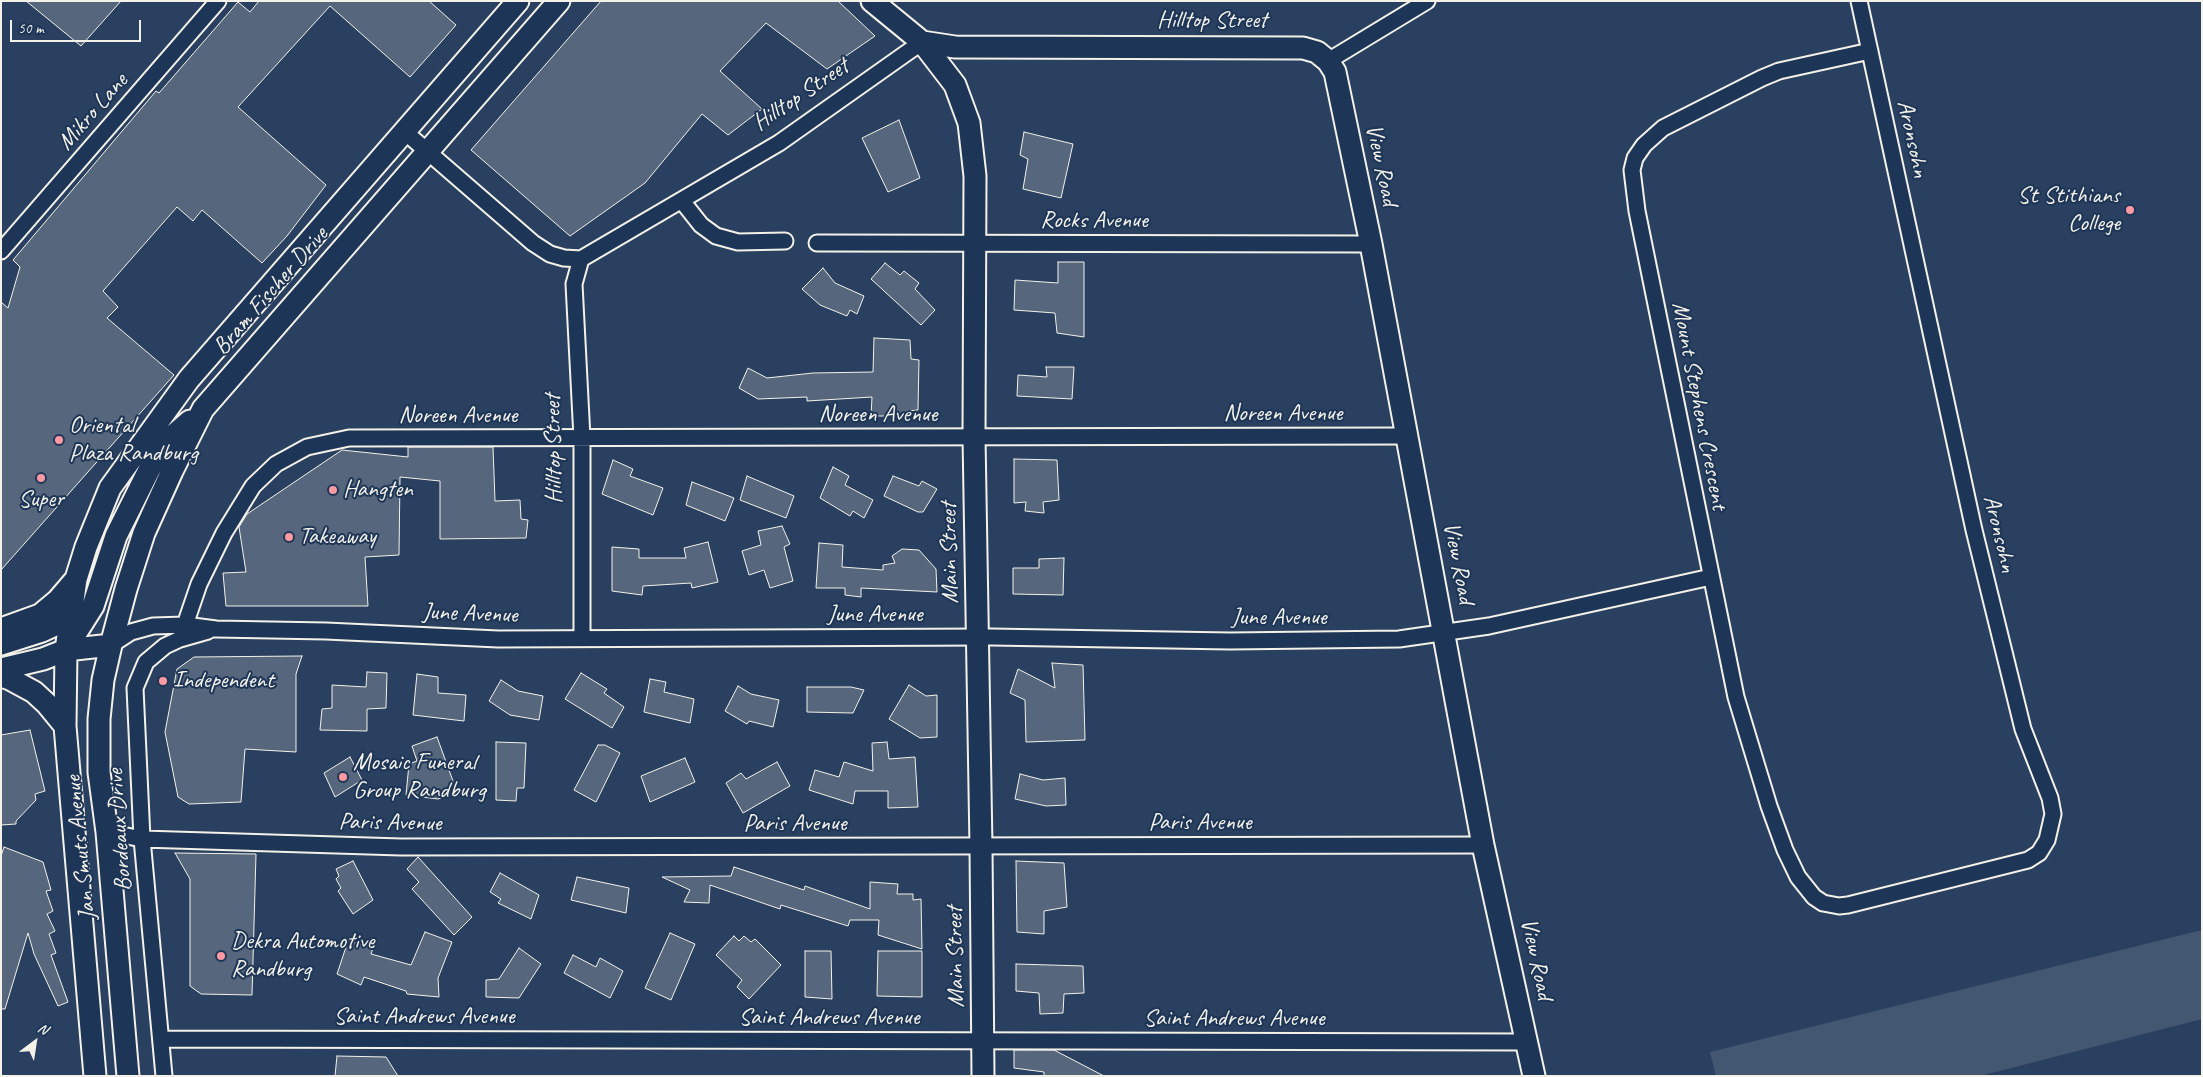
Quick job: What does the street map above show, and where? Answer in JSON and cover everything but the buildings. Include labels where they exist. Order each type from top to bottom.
[{"type":"main road","name":"Bram Fischer Drive","points":[[79,617],[76,579],[110,488],[133,454],[211,352],[518,1]]},
{"type":"main road","name":"Bram Fischer Drive","points":[[119,617],[144,532],[203,409],[559,1]]},
{"type":"main road","name":"Main Street","points":[[872,1],[922,42],[955,85],[969,123],[975,176],[974,437],[983,1076]]},
{"type":"main road","name":"Hilltop Street","points":[[922,42],[955,47],[1303,48],[1317,52],[1328,61]]},
{"type":"main road","name":"View Road","points":[[1328,61],[1335,72],[1371,244],[1484,845],[1534,1076]]},
{"type":"main road","points":[[1,644],[79,617],[93,606],[116,536],[150,468],[175,434],[203,409]]},
{"type":"main road","points":[[1,629],[40,614],[58,600],[76,579]]},
{"type":"main road","points":[[79,617],[119,617]]},
{"type":"main road","name":"Jan Smuts Avenue","points":[[79,617],[66,650],[65,726],[95,1076]]},
{"type":"main road","name":"Jan Smuts Avenue","points":[[119,617],[103,680],[99,719],[98,772],[107,832],[128,1076]]},
{"type":"main road","points":[[1,669],[43,659],[66,650],[111,645]]},
{"type":"main road","points":[[1,676],[34,692],[47,704],[65,726]]},
{"type":"street","name":"Mikro Lane","points":[[1,251],[218,1]]},
{"type":"street","points":[[1328,61],[1426,1]]},
{"type":"street","name":"Aronsohn","points":[[1823,902],[1848,905],[2028,860],[2039,853],[2047,840],[2053,814],[2050,798],[2023,729],[1974,530],[1859,1]]},
{"type":"street","name":"Hilltop Street","points":[[582,638],[582,438],[574,284],[581,259],[779,143],[922,42]]},
{"type":"street","name":"Mount Stephens Crescent","points":[[1823,902],[1814,897],[1798,877],[1785,850],[1769,806],[1736,697],[1637,211],[1632,170],[1635,158],[1644,145],[1663,128],[1762,78],[1779,71],[1870,51]]},
{"type":"street","points":[[405,132],[533,243],[550,254],[564,258],[581,259]]},
{"type":"street","points":[[682,201],[701,225],[716,236],[738,242],[785,241]]},
{"type":"street","name":"Rocks Avenue","points":[[817,243],[1371,244]]},
{"type":"street","name":"Noreen Avenue","points":[[185,624],[199,584],[224,533],[253,486],[276,464],[307,447],[349,438],[1407,436]]},
{"type":"street","name":"June Avenue","points":[[111,645],[131,632],[153,626],[185,624],[216,628],[498,639],[978,637],[1230,641],[1400,639],[1444,634],[1711,578]]},
{"type":"street","name":"June Avenue","points":[[119,617],[153,626]]},
{"type":"street","name":"Bordeaux Drive","points":[[164,1076],[142,839],[134,688],[146,662],[165,646],[180,638],[216,628]]},
{"type":"street","name":"Paris Avenue","points":[[107,832],[142,839],[401,847],[1484,845]]},
{"type":"street","name":"Saint Andrews Avenue","points":[[162,1039],[1527,1042]]},
{"type":"shaded area","points":[[2202,930],[2202,1019],[1980,1076],[1716,1076],[1710,1052]]},
{"type":"place","name":"St Stithians College","points":[[2130,210]]},
{"type":"place","name":"Oriental Plaza Randburg","points":[[59,440]]},
{"type":"place","name":"Super","points":[[41,478]]},
{"type":"place","name":"Hangten","points":[[333,490]]},
{"type":"place","name":"Takeaway","points":[[289,537]]},
{"type":"place","name":"Independent","points":[[163,681]]},
{"type":"place","name":"Mosaic Funeral Group Randburg","points":[[343,777]]},
{"type":"place","name":"Dekra Automotive Randburg","points":[[221,956]]}]
